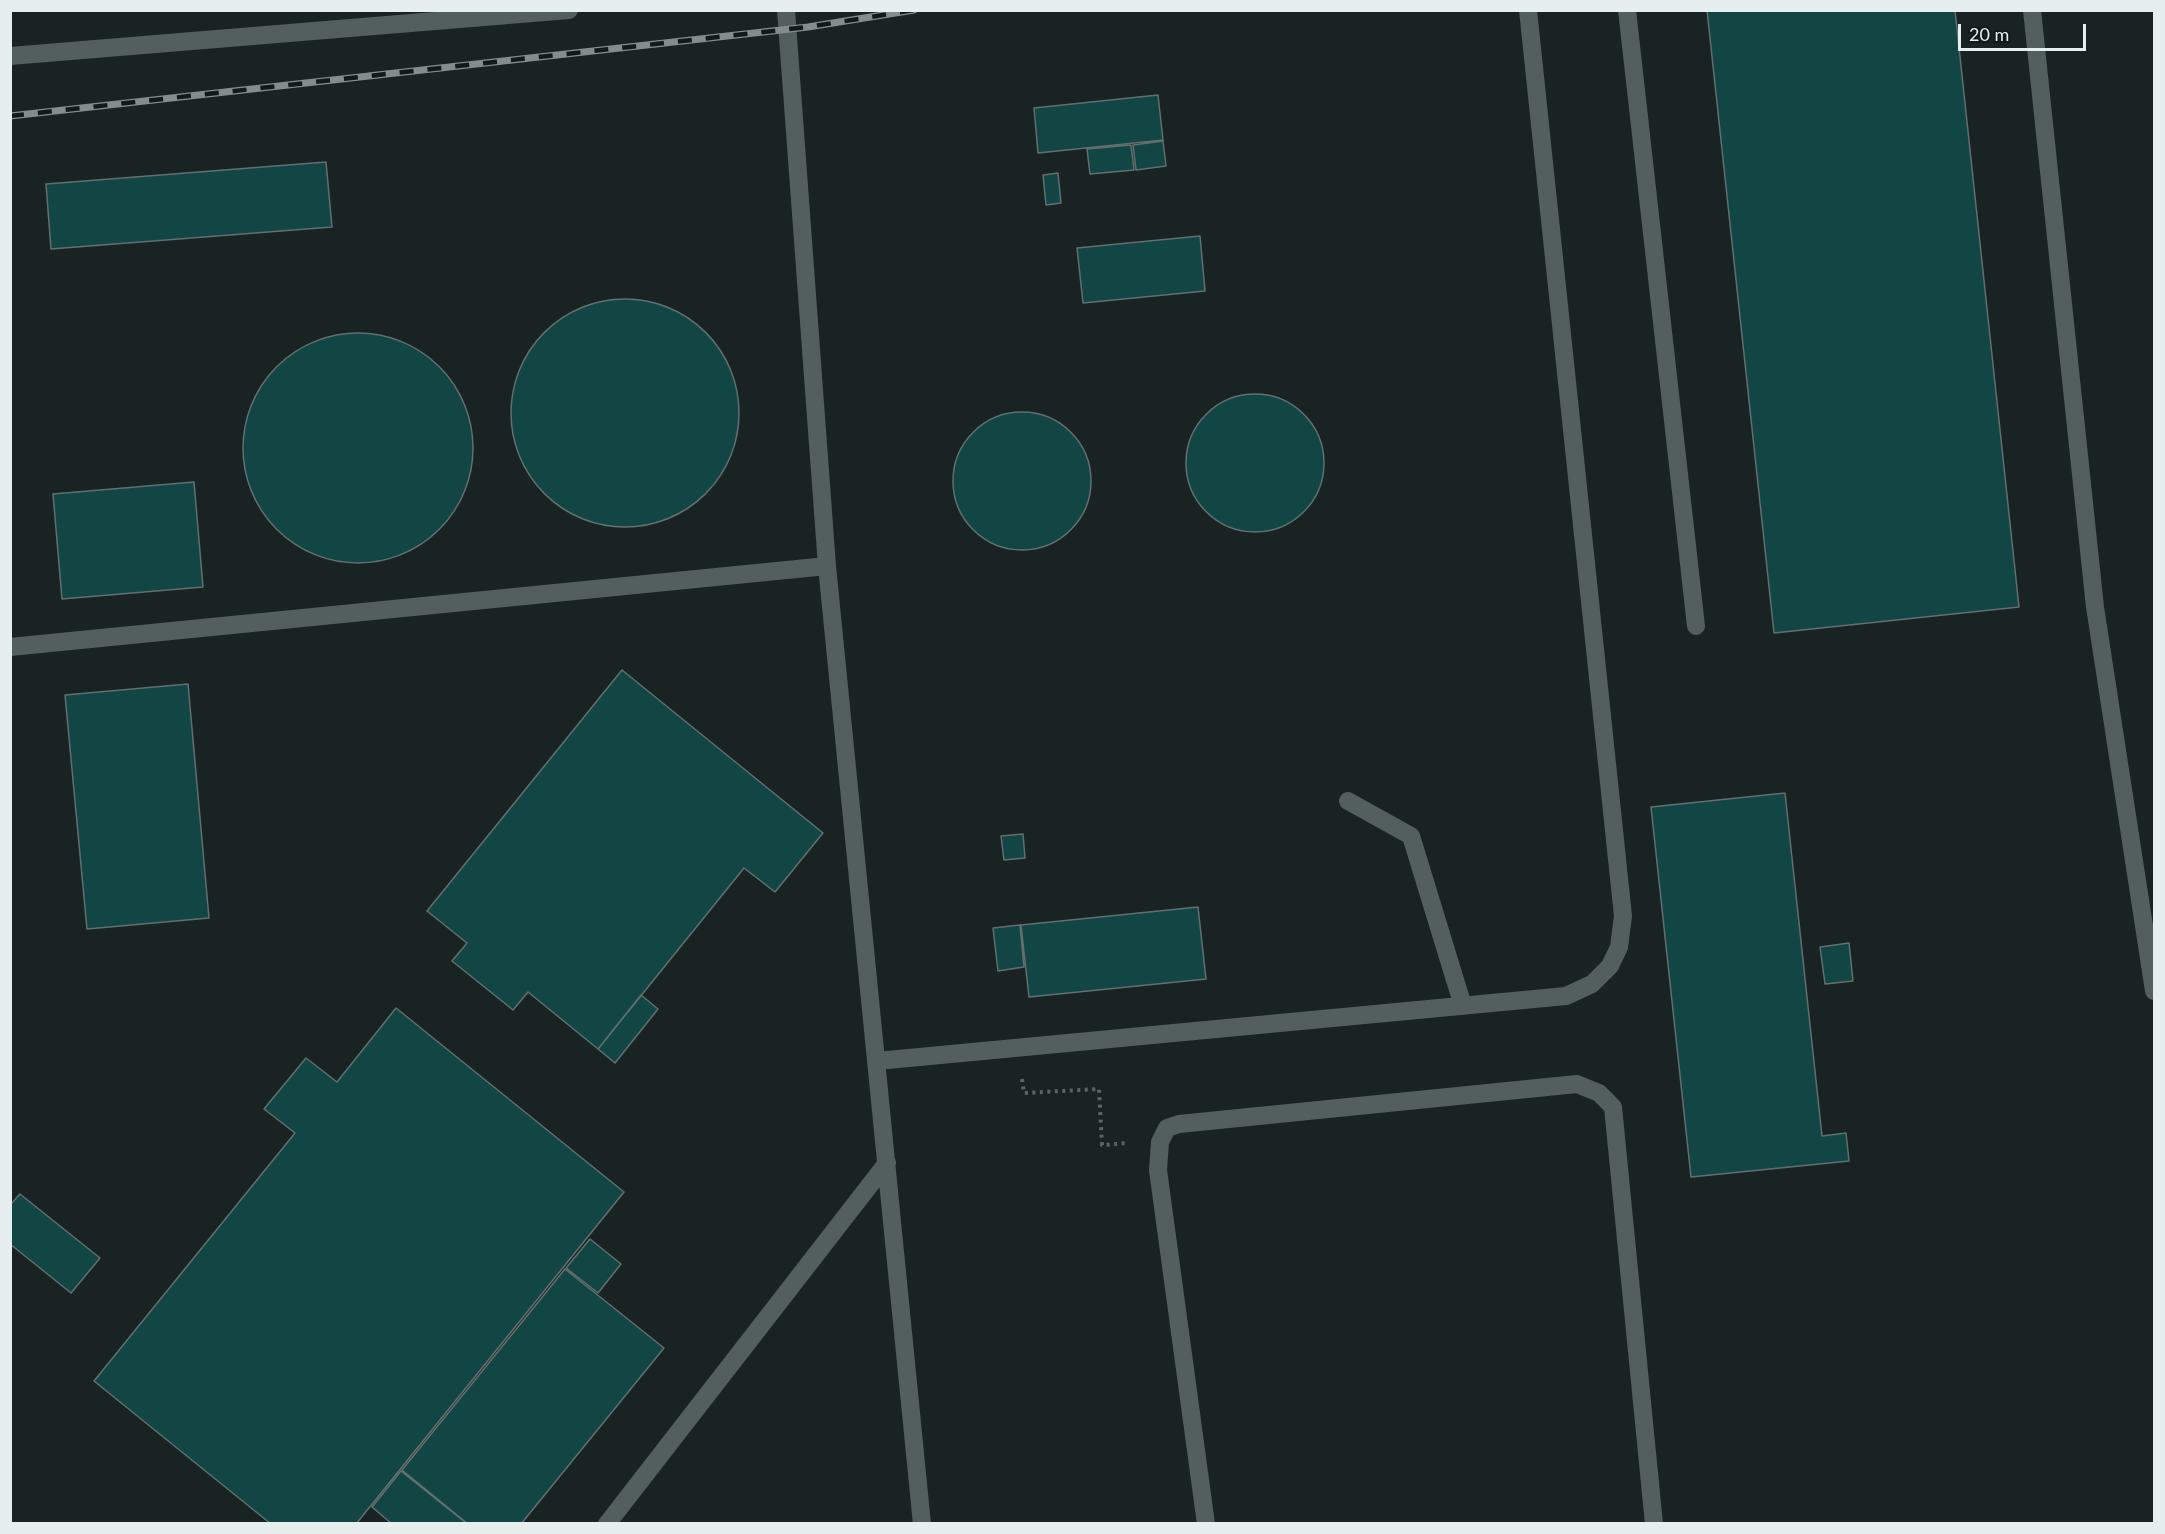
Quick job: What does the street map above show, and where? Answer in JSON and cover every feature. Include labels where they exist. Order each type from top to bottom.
[{"type":"lane","points":[[10,56],[569,10]]},
{"type":"lane","points":[[786,10],[827,566],[922,1524]]},
{"type":"lane","points":[[877,1061],[1566,996],[1592,984],[1610,966],[1619,947],[1623,916],[1528,10]]},
{"type":"lane","points":[[1628,10],[1696,626]]},
{"type":"lane","points":[[2032,10],[2095,608],[2154,991]]},
{"type":"lane","points":[[10,647],[827,566]]},
{"type":"lane","points":[[1348,801],[1411,836],[1463,1006]]},
{"type":"lane","points":[[1206,1524],[1158,1170],[1160,1142],[1167,1128],[1179,1124],[1577,1084],[1599,1093],[1613,1107],[1654,1524]]},
{"type":"lane","points":[[607,1524],[887,1163]]},
{"type":"path","points":[[1020,1047],[1024,1093],[1099,1089],[1102,1145],[1160,1142]]},
{"type":"building","points":[[1707,10],[1955,10],[2019,607],[1774,633]]},
{"type":"building","points":[[1158,95],[1163,140],[1038,153],[1034,108]]},
{"type":"building","points":[[1163,141],[1166,166],[1136,170],[1133,145]]},
{"type":"building","points":[[1131,145],[1134,170],[1090,174],[1087,149]]},
{"type":"building","points":[[326,162],[332,227],[51,249],[46,184]]},
{"type":"building","points":[[1058,173],[1061,203],[1046,205],[1043,175]]},
{"type":"building","points":[[1200,236],[1205,291],[1083,303],[1077,248]]},
{"type":"building","points":[[614,299],[636,299],[669,307],[689,318],[706,332],[720,349],[731,369],[739,402],[735,446],[731,457],[720,477],[706,494],[689,508],[658,523],[636,527],[614,527],[592,523],[571,514],[552,501],[537,486],[524,467],[515,446],[511,424],[511,402],[515,380],[524,359],[537,340],[552,325],[571,312],[592,303]]},
{"type":"building","points":[[358,333],[402,342],[431,359],[447,375],[468,415],[473,448],[464,492],[447,521],[431,537],[391,558],[358,563],[314,554],[285,537],[269,521],[248,481],[243,448],[252,404],[269,375],[285,359],[325,338]]},
{"type":"building","points":[[1255,394],[1281,399],[1304,414],[1319,437],[1324,463],[1319,489],[1304,512],[1281,527],[1255,532],[1229,527],[1206,512],[1191,489],[1186,463],[1191,437],[1206,414],[1229,399]]},
{"type":"building","points":[[1022,412],[1048,417],[1071,432],[1086,455],[1091,481],[1086,507],[1071,530],[1048,545],[1022,550],[996,545],[973,530],[958,507],[953,481],[958,455],[973,432],[996,417]]},
{"type":"building","points":[[194,482],[203,587],[62,599],[53,494]]},
{"type":"building","points":[[622,670],[823,833],[775,892],[744,868],[598,1049],[528,992],[513,1010],[452,961],[467,943],[427,911]]},
{"type":"building","points":[[188,684],[209,918],[87,929],[65,695]]},
{"type":"building","points":[[1785,793],[1822,1136],[1846,1133],[1849,1161],[1691,1177],[1651,807]]},
{"type":"building","points":[[1023,834],[1025,858],[1004,860],[1001,836]]},
{"type":"building","points":[[1198,907],[1206,979],[1029,997],[1021,925]]},
{"type":"building","points":[[1020,925],[1024,967],[998,971],[993,928]]},
{"type":"building","points":[[1849,943],[1853,981],[1825,984],[1820,947]]},
{"type":"building","points":[[641,995],[658,1009],[615,1063],[598,1049]]},
{"type":"building","points":[[396,1008],[624,1192],[356,1524],[271,1524],[94,1381],[295,1133],[264,1109],[306,1058],[337,1082]]},
{"type":"building","points":[[20,1194],[100,1258],[71,1293],[10,1244],[10,1205]]},
{"type":"building","points":[[590,1239],[621,1264],[598,1293],[566,1268]]},
{"type":"building","points":[[565,1269],[664,1348],[521,1524],[468,1524],[402,1470]]},
{"type":"building","points":[[401,1471],[466,1524],[392,1524],[372,1507]]},
{"type":"railway","points":[[10,116],[808,27],[914,10]]}]
